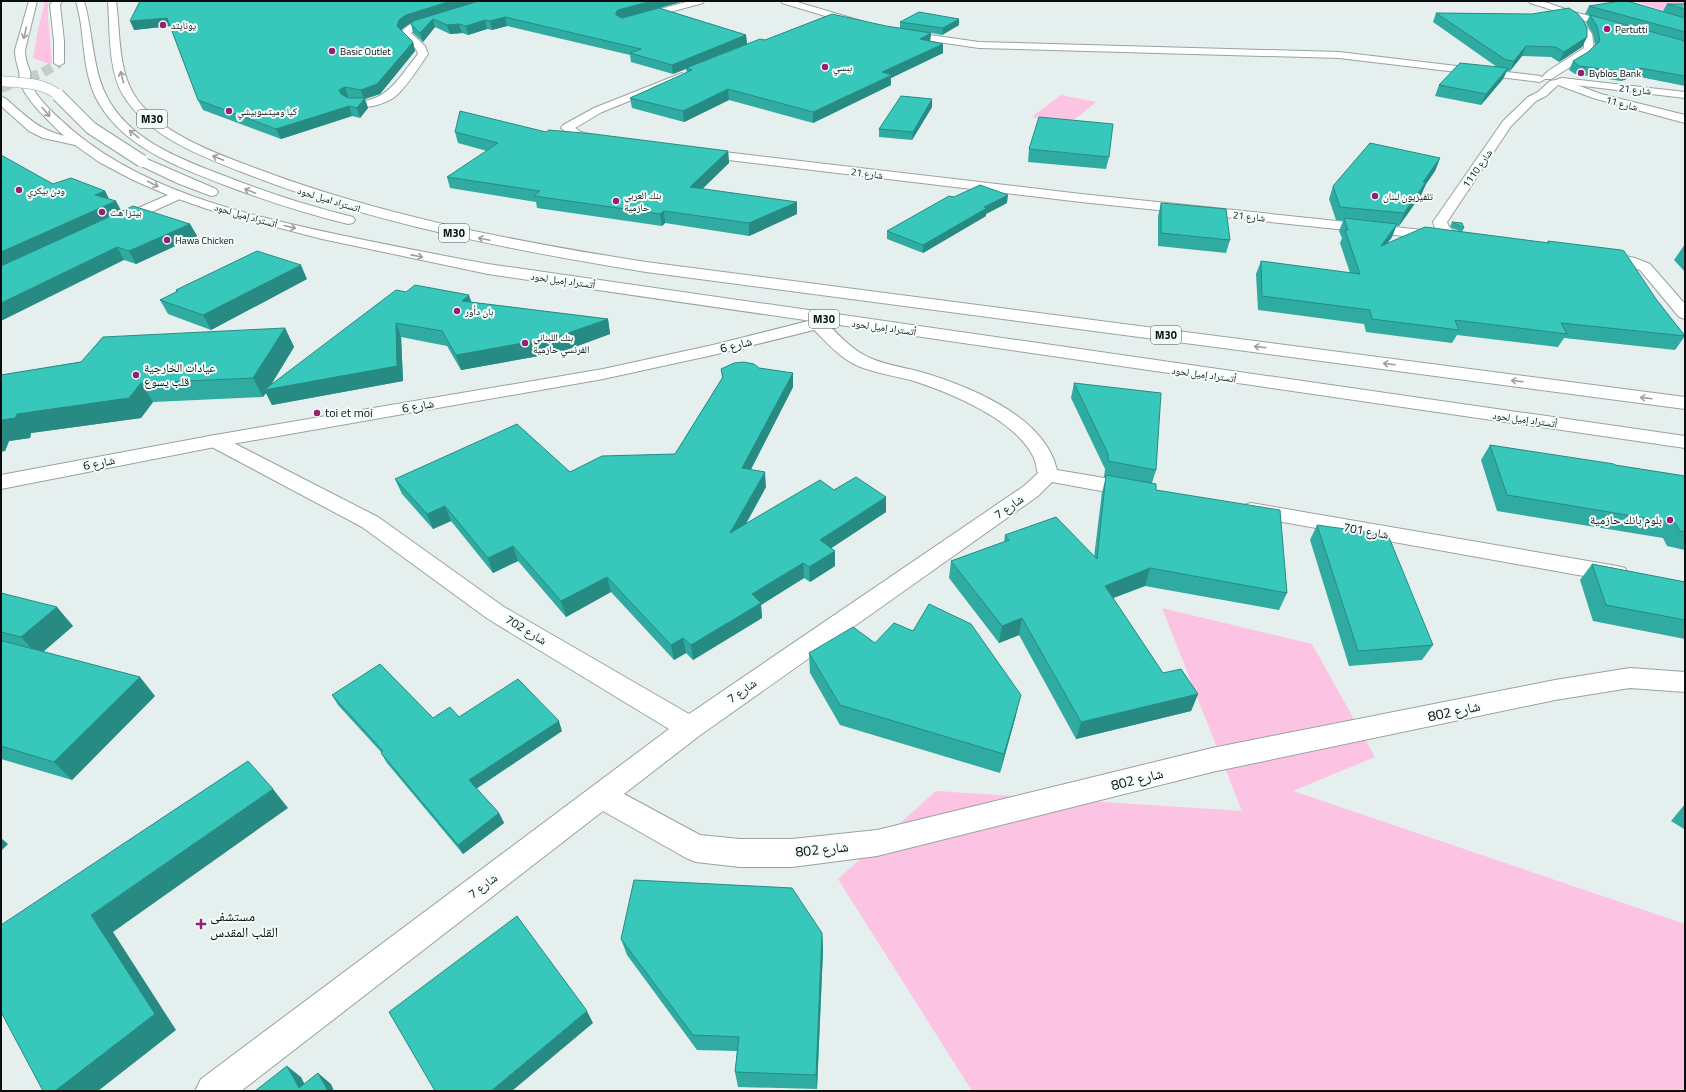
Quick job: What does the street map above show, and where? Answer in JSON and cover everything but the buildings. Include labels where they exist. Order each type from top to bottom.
[{"type":"main road","name":"أتستراد إميل لحود","points":[[33,1],[21,50],[22,66],[25,73],[25,81],[39,103],[56,123],[81,144],[158,187],[177,195],[229,211],[295,229],[392,251],[488,269],[824,321],[1685,442]]},
{"type":"main road","points":[[58,1],[55,5],[57,36],[60,46],[59,63]]},
{"type":"main road","points":[[72,9],[80,1]]},
{"type":"main road","points":[[80,1],[86,24],[89,52],[101,96],[106,107],[137,136],[177,161],[257,194],[298,207],[359,223]]},
{"type":"main road","points":[[350,100],[352,103],[358,104],[375,102],[394,92],[423,54],[421,48],[406,35],[406,32],[412,27],[494,1]]},
{"type":"main road","points":[[630,20],[700,1]]},
{"type":"main road","points":[[785,1],[867,26]]},
{"type":"main road","points":[[1533,1],[1571,14],[1628,29]]},
{"type":"main road","name":"اتستراد اميل لحود","points":[[115,3],[120,70],[127,92],[137,105],[160,127],[194,148],[267,178],[326,199],[432,228],[516,246],[646,267]]},
{"type":"main road","points":[[1482,72],[1531,94],[1542,94],[1551,80],[1555,70],[1589,49],[1589,39],[1581,25],[1571,14]]},
{"type":"main road","points":[[815,21],[829,15]]},
{"type":"main road","name":"شارع 21","points":[[894,32],[979,45],[1339,55],[1685,94]]},
{"type":"main road","points":[[60,46],[69,37]]},
{"type":"main road","points":[[613,143],[577,135],[567,128],[598,110],[692,72]]},
{"type":"main road","name":"شارع 11","points":[[1551,80],[1613,101],[1685,119]]},
{"type":"main road","points":[[1,81],[40,85],[55,92],[91,128],[142,161],[202,188],[256,206],[345,229],[378,236],[413,240]]},
{"type":"main road","points":[[1613,101],[1613,94],[1616,91],[1632,88]]},
{"type":"main road","name":"شارع 1110","points":[[1455,238],[1442,229],[1440,222],[1507,124],[1531,94]]},
{"type":"main road","points":[[1,100],[33,128],[47,135],[81,144]]},
{"type":"main road","points":[[1,112],[19,116]]},
{"type":"main road","name":"شارع 21","points":[[688,152],[1081,198],[1479,240]]},
{"type":"main road","points":[[106,228],[177,195]]},
{"type":"main road","points":[[436,243],[534,256],[646,267]]},
{"type":"main road","points":[[1585,254],[1615,258],[1645,267],[1685,314]]},
{"type":"main road","name":"M30","points":[[646,267],[1685,403]]},
{"type":"main road","points":[[824,321],[850,353],[863,362],[922,378],[962,394],[1012,420],[1036,443],[1048,468],[1048,475],[1150,493]]},
{"type":"main road","name":"شارع 6","points":[[1,482],[215,441],[603,374],[720,348],[824,321]]},
{"type":"main road","name":"شارع 702","points":[[215,441],[370,522],[496,612],[690,728]]},
{"type":"main road","name":"شارع 7","points":[[212,1091],[690,728],[1031,491],[1048,475]]},
{"type":"main road","name":"شارع 701","points":[[1229,507],[1638,578]]},
{"type":"main road","name":"شارع 802","points":[[602,796],[696,848],[740,853],[792,853],[877,843],[1212,760],[1555,690],[1630,678],[1685,682]]},
{"type":"shaded area","points":[[45,1],[51,1],[48,4],[48,18],[52,64],[33,58]]},
{"type":"shaded area","points":[[1635,1],[1685,1],[1685,17],[1636,2]]},
{"type":"shaded area","points":[[1061,95],[1096,102],[1068,125],[1032,117]]},
{"type":"shaded area","points":[[1162,608],[1312,644],[1375,757],[1293,791],[1685,924],[1685,1091],[972,1091],[838,879],[936,791],[1242,811]]},
{"type":"tunnel","points":[[1,88],[42,73],[59,63]]},
{"type":"place","name":"يونايتد","points":[[163,25]]},
{"type":"place","name":"Pertutti","points":[[1607,29]]},
{"type":"place","name":"Basic Outlet","points":[[332,51]]},
{"type":"place","name":"ببسي","points":[[825,67]]},
{"type":"place","name":"Byblos Bank","points":[[1581,73]]},
{"type":"place","name":"كيا وميتسوبيشي","points":[[229,111]]},
{"type":"place","name":"ودن بيكري","points":[[19,190]]},
{"type":"place","name":"تلفيزيون لبنان","points":[[1375,196]]},
{"type":"place","name":"بنك العربي حازمية","points":[[616,201]]},
{"type":"place","name":"بيتزا هت","points":[[102,212]]},
{"type":"place","name":"Hawa Chicken","points":[[167,240]]},
{"type":"place","name":"بان دأور","points":[[457,311]]},
{"type":"place","name":"بنك اللبناني الفرنسي حازمية","points":[[525,343]]},
{"type":"place","name":"عيادات الخارجية قلب يسوع","points":[[136,375]]},
{"type":"place","name":"toi et moi","points":[[317,413]]},
{"type":"place","name":"بلوم بانك حازمية","points":[[1670,520]]},
{"type":"place","name":"مستشفى القلب المقدس","points":[[201,924]]}]
